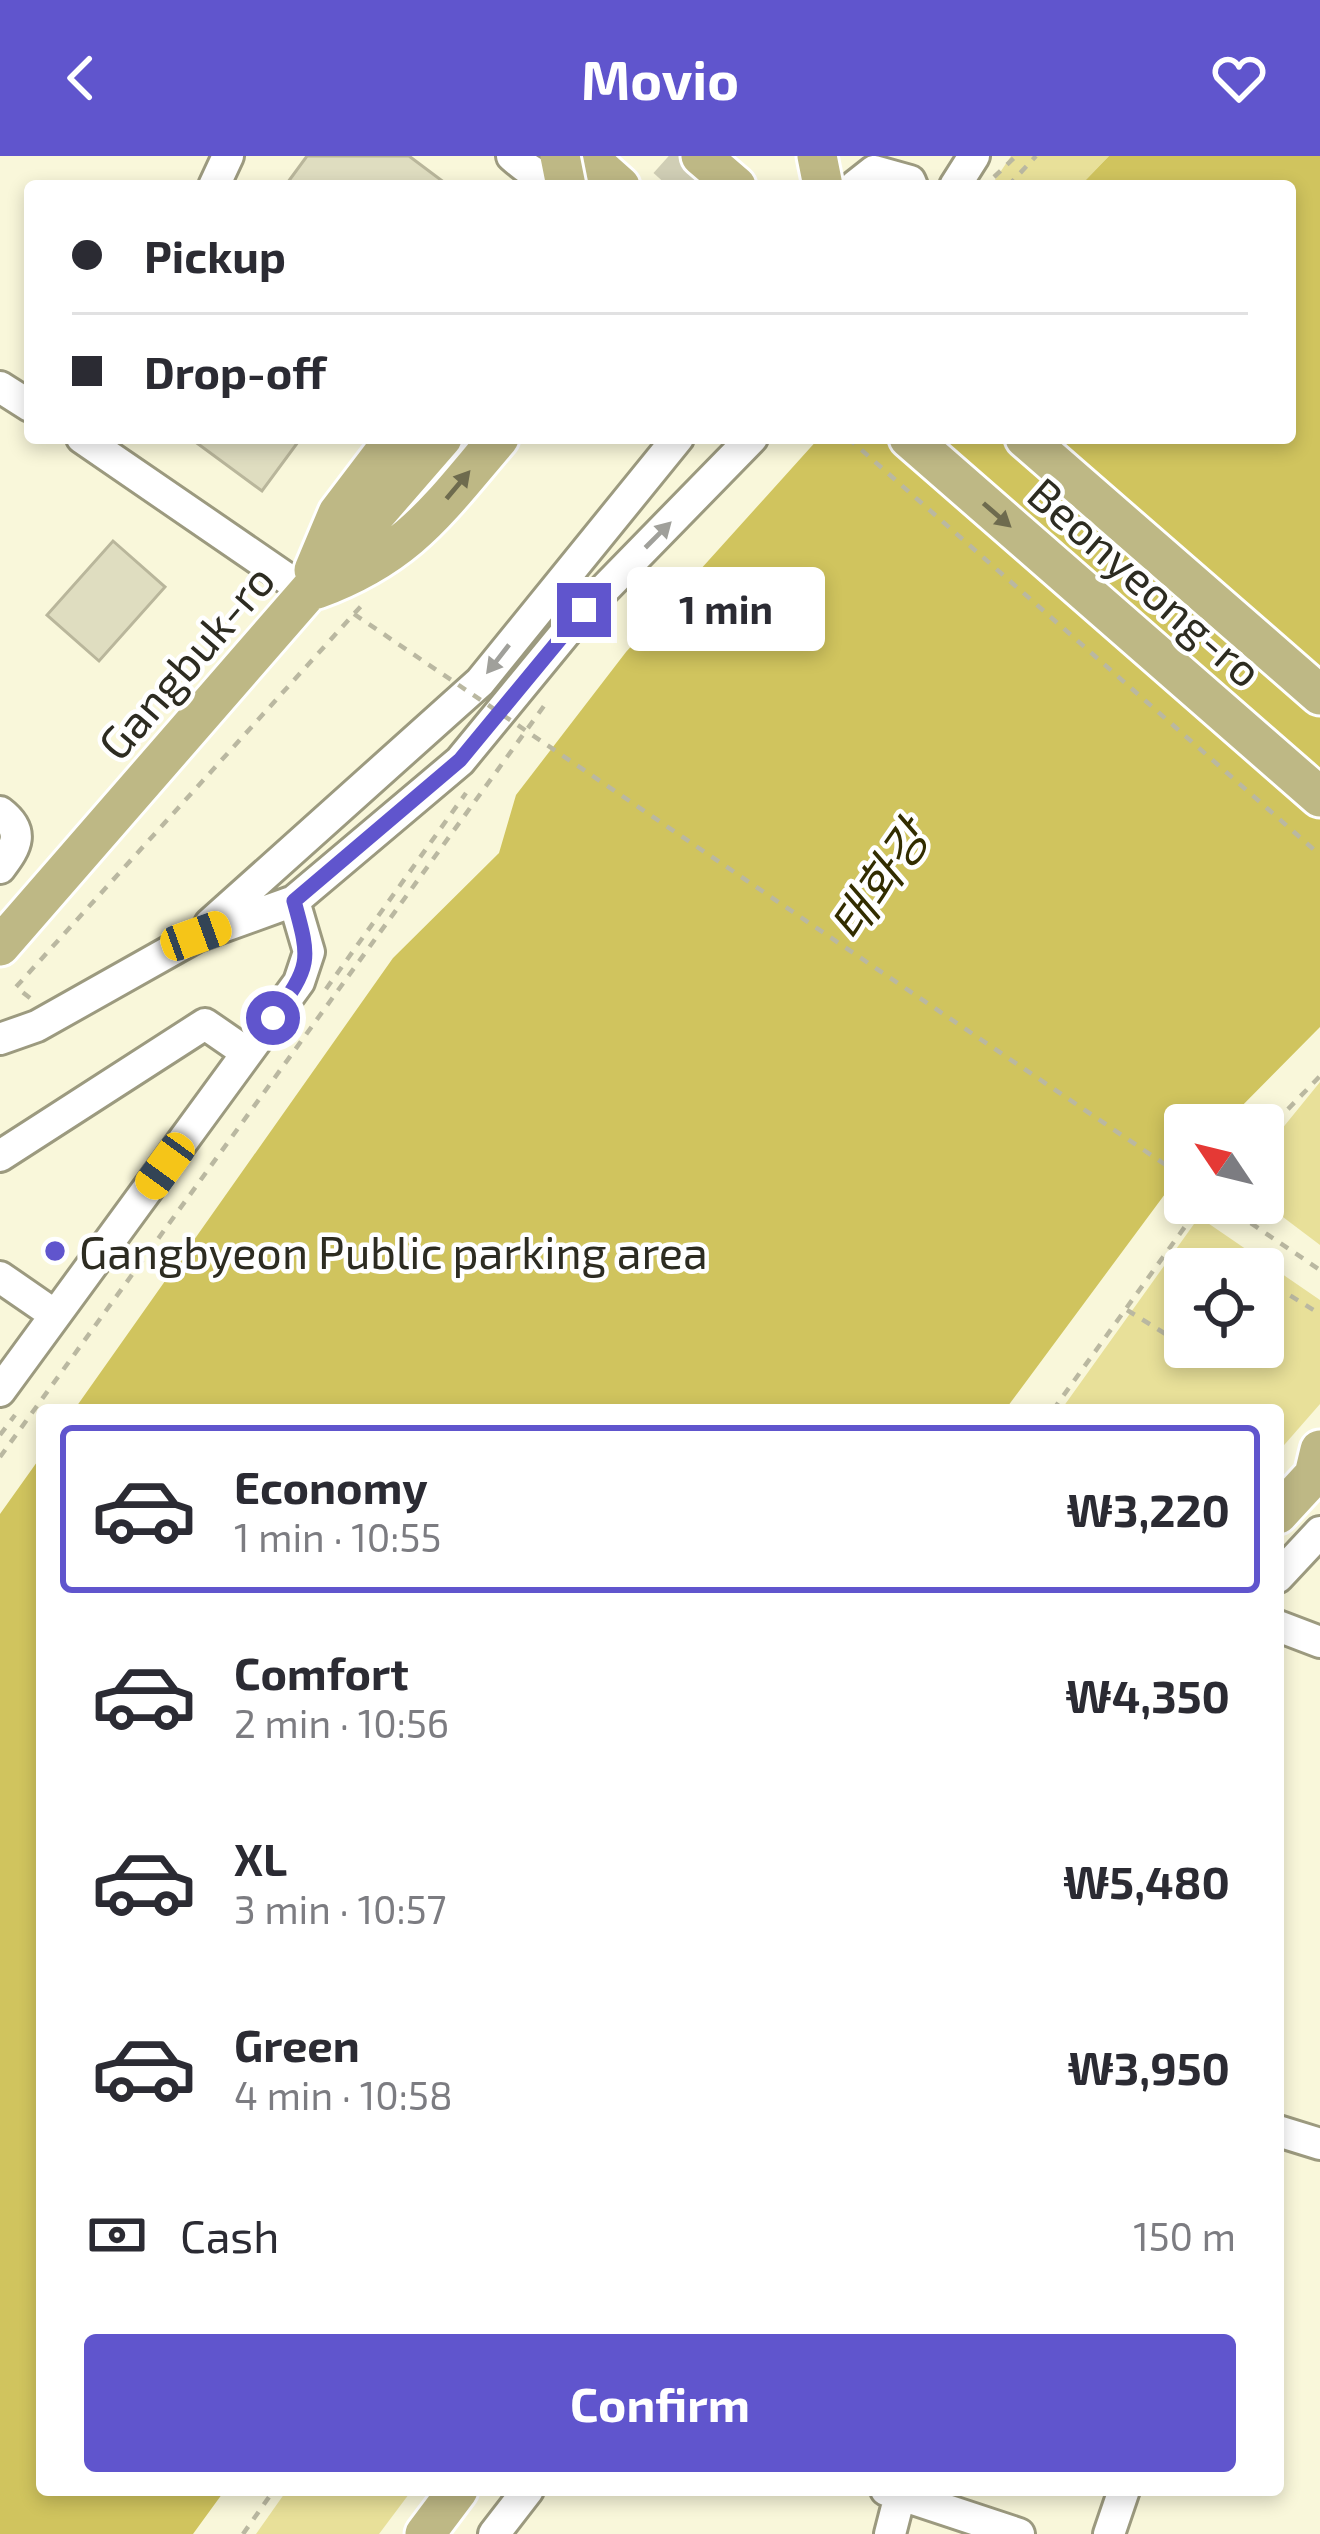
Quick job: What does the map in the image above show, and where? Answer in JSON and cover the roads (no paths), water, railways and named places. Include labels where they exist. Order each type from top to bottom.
[{"type":"main road","points":[[582,156],[612,180]]},
{"type":"main road","points":[[701,156],[729,180]]},
{"type":"main road","points":[[308,593],[318,552],[361,478],[390,444]]},
{"type":"main road","name":"Gangbuk-ro","points":[[2,939],[437,444]]},
{"type":"main road","points":[[308,593],[351,577],[418,532],[494,444]]},
{"type":"main road","name":"Beonyeong-ro","points":[[916,444],[1320,797]]},
{"type":"main road","name":"Beonyeong-ro","points":[[1032,444],[1320,695]]},
{"type":"main road","points":[[1284,1507],[1318,1466]]},
{"type":"main road","points":[[424,2534],[453,2496]]},
{"type":"street","points":[[512,156],[527,170],[548,177],[562,173],[582,156]]},
{"type":"street","points":[[861,180],[874,171],[906,180]]},
{"type":"street","points":[[93,444],[308,593]]},
{"type":"street","points":[[196,936],[480,682],[673,444]]},
{"type":"street","points":[[0,1040],[37,1026],[196,936],[294,901],[460,760],[584,610],[746,444]]},
{"type":"street","points":[[0,868],[16,847],[18,836],[7,818]]},
{"type":"street","points":[[8,1383],[299,982],[309,952],[294,901]]},
{"type":"street","points":[[0,1156],[205,1024],[247,1053]]},
{"type":"street","points":[[0,1276],[55,1316]]},
{"type":"street","points":[[1284,1571],[1320,1532]]},
{"type":"street","points":[[1284,1628],[1320,1642]]},
{"type":"street","points":[[1284,2133],[1320,2144]]},
{"type":"street","points":[[494,2534],[523,2496]]},
{"type":"street","points":[[890,2534],[893,2496]]},
{"type":"street","points":[[902,2496],[1019,2534]]},
{"type":"street","points":[[1109,2534],[1122,2496]]},
{"type":"water","name":"태화강","points":[[1109,156],[1320,156],[1320,1027],[1244,1104],[1164,1104],[1164,1195],[1009,1404],[78,1404],[393,958],[499,853],[516,795],[626,652],[814,444],[1296,444],[1296,180],[1086,180]]},
{"type":"water","points":[[36,1463],[36,2496],[221,2496],[193,2534],[0,2534],[0,1514]]},
{"type":"tunnel","points":[[673,180],[695,156]]},
{"type":"place","name":"Gangbyeon Public parking area","points":[[55,1251]]}]
